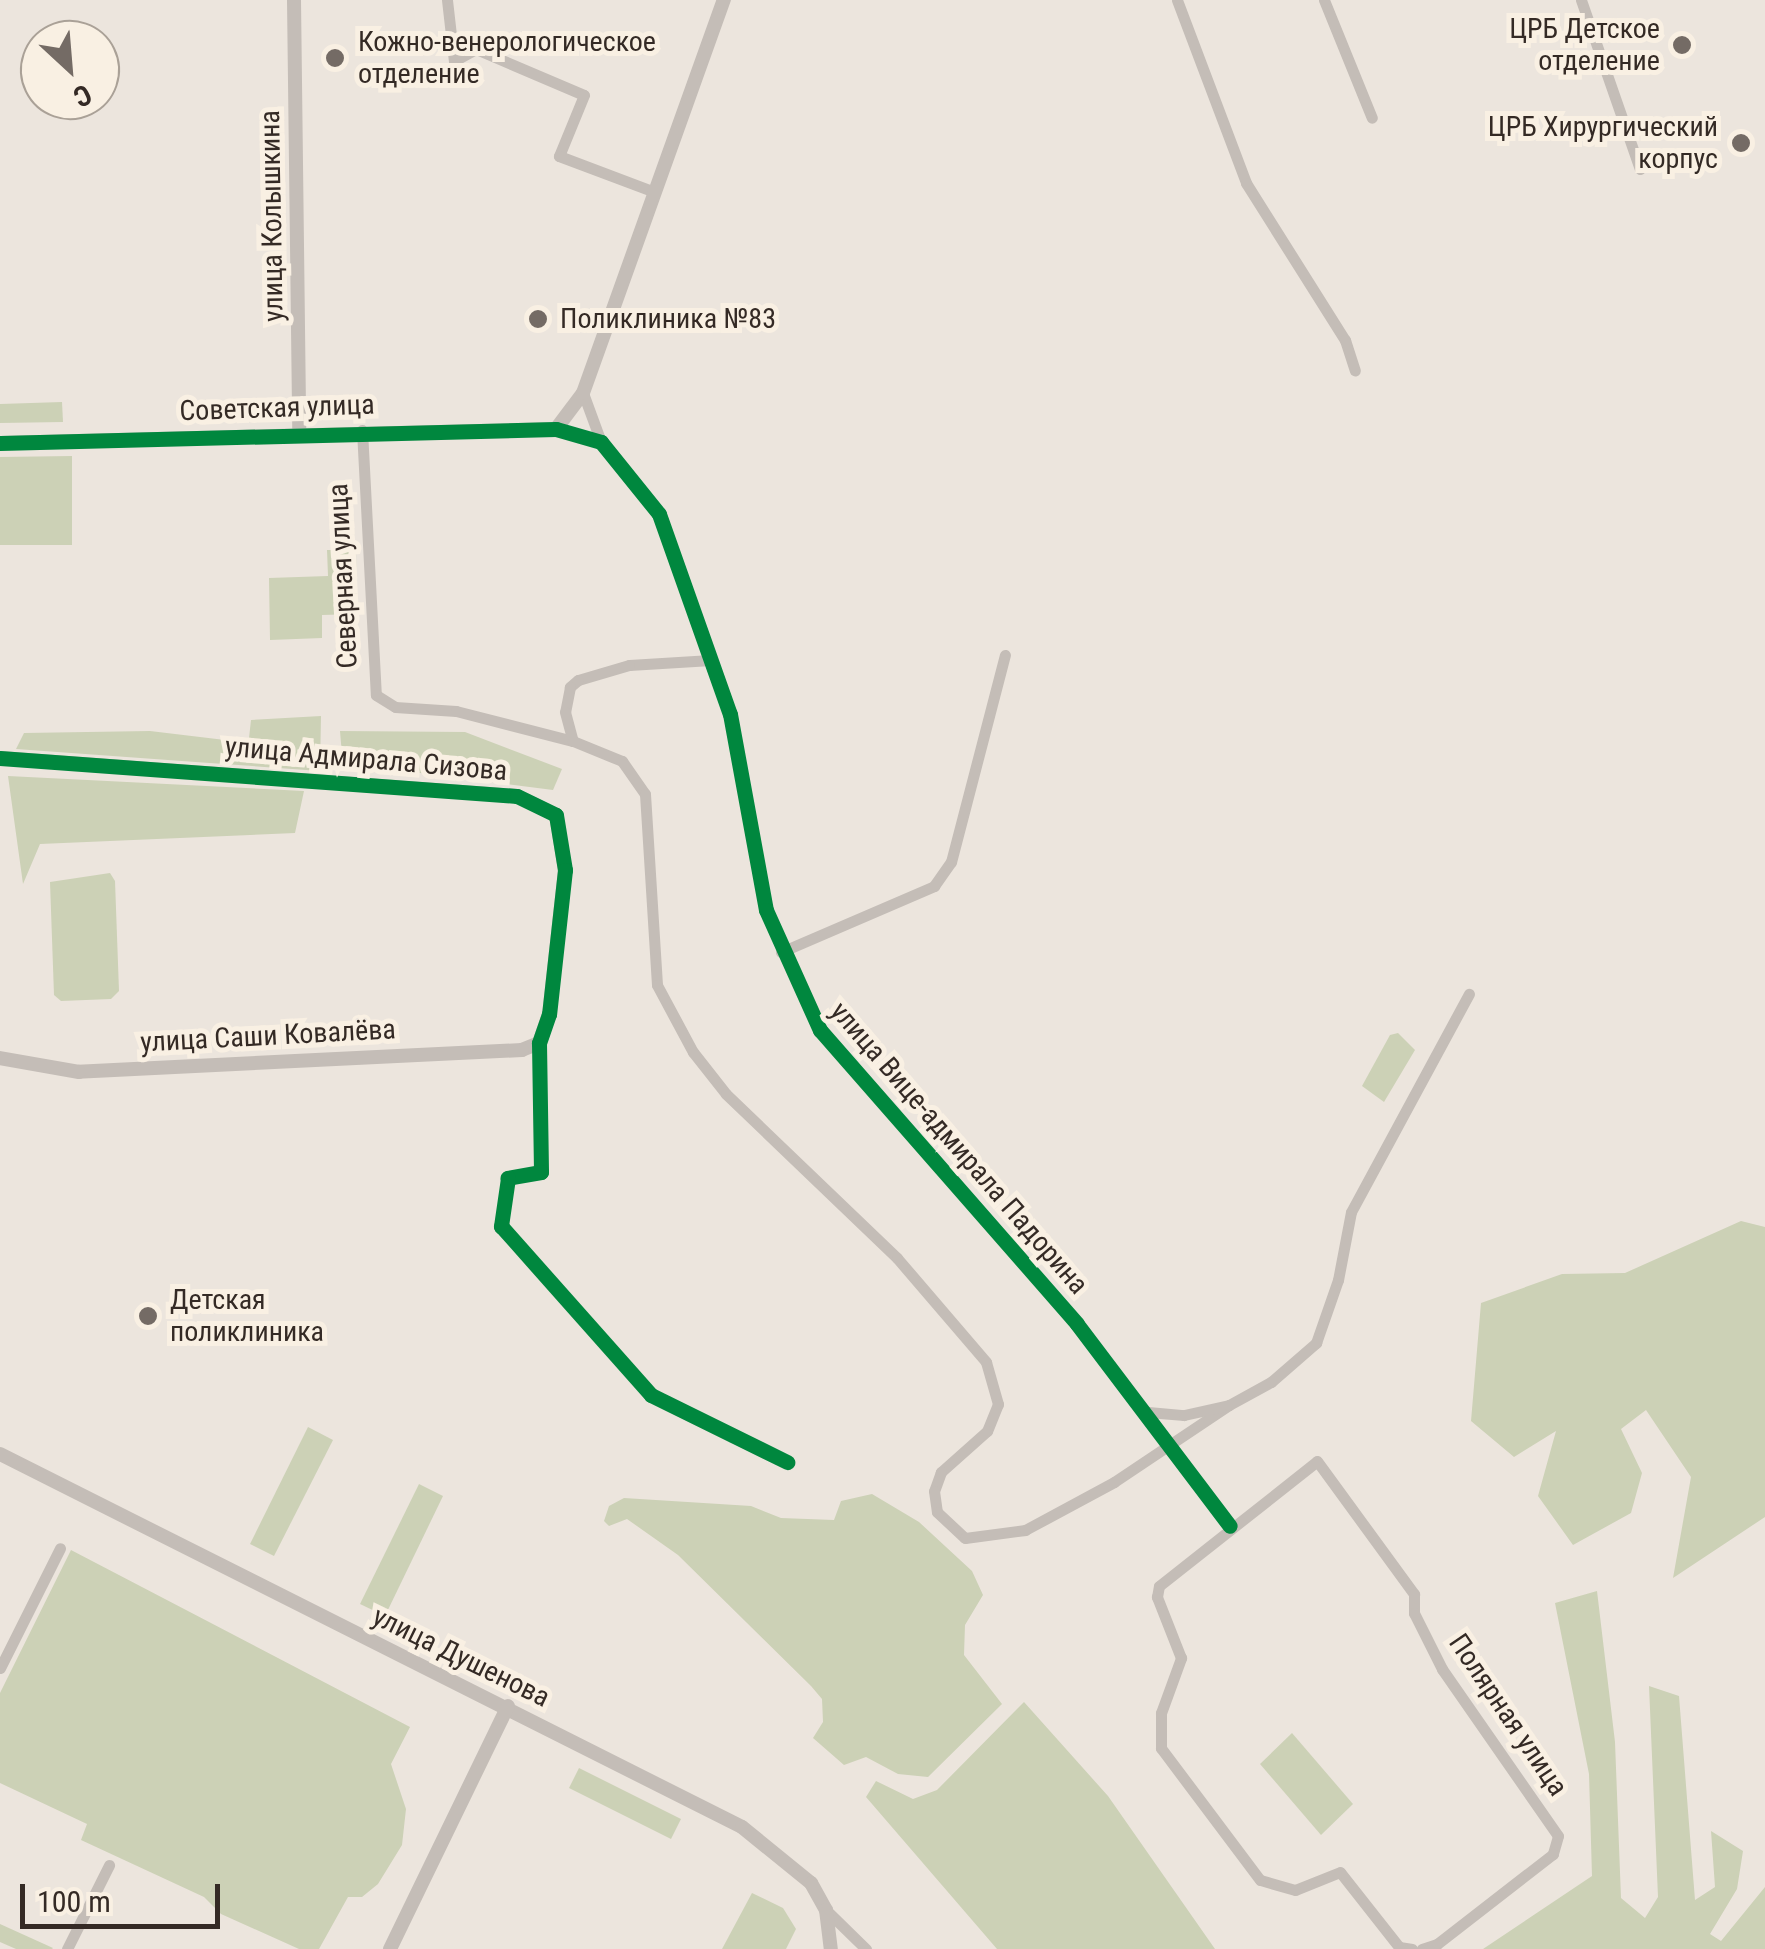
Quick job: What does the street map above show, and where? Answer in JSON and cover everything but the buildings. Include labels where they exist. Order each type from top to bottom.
[{"type":"street","name":"улица Колышкина","points":[[294,0],[299,432]]},
{"type":"street","points":[[447,0],[454,61],[476,49],[584,95],[559,156],[652,191]]},
{"type":"street","points":[[601,442],[556,430],[583,393],[652,191],[724,0]]},
{"type":"street","points":[[1177,0],[1246,183],[1345,340],[1354,370]]},
{"type":"street","points":[[1324,0],[1372,118]]},
{"type":"street","points":[[1581,0],[1640,169]]},
{"type":"street","name":"улица Вице-адмирала Падорина","points":[[583,393],[601,442],[658,514],[730,714],[763,896],[781,952],[820,1030],[960,1185],[1148,1412]]},
{"type":"street","name":"Советская улица","points":[[0,442],[362,430],[556,430]]},
{"type":"street","name":"Северная улица","points":[[362,430],[376,695],[395,707],[456,711],[573,741]]},
{"type":"street","points":[[781,952],[934,886],[951,862],[1005,655]]},
{"type":"street","points":[[712,660],[629,665],[578,680],[570,687],[566,712],[573,741],[622,761],[645,794],[657,985],[693,1052],[726,1094],[897,1258],[986,1362],[998,1404],[986,1431],[941,1472],[934,1490],[937,1512],[954,1532],[965,1538],[1025,1530],[1271,1382],[1316,1343],[1351,1212],[1469,994]]},
{"type":"street","name":"улица Адмирала Сизова","points":[[0,758],[344,780],[517,796],[544,805],[564,838],[565,870],[549,1014],[539,1043],[541,1172],[508,1178],[506,1192]]},
{"type":"street","name":"улица Саши Ковалёва","points":[[0,1058],[79,1072],[522,1050],[539,1043]]},
{"type":"street","points":[[503,1217],[502,1226],[651,1396],[787,1462]]},
{"type":"street","points":[[1148,1412],[1184,1415],[1228,1406]]},
{"type":"street","points":[[1148,1412],[1230,1526]]},
{"type":"street","name":"улица Душенова","points":[[0,1454],[508,1706],[742,1827],[787,1858],[826,1910],[866,1949]]},
{"type":"street","name":"Полярная улица","points":[[1412,1949],[1392,1939],[1340,1872],[1295,1890],[1260,1880],[1161,1748],[1161,1713],[1181,1658],[1156,1598],[1159,1586],[1230,1526],[1317,1461],[1414,1594],[1414,1613],[1442,1669],[1558,1836],[1554,1854],[1438,1944],[1422,1949]]},
{"type":"street","points":[[0,1668],[60,1548]]},
{"type":"street","points":[[390,1949],[508,1706]]},
{"type":"street","points":[[67,1949],[109,1865]]},
{"type":"street","points":[[826,1910],[831,1949]]},
{"type":"green space","points":[[62,402],[63,422],[0,423],[0,404]]},
{"type":"green space","points":[[72,456],[72,545],[0,545],[0,457]]},
{"type":"green space","points":[[327,550],[356,550],[357,614],[322,615],[322,638],[270,640],[269,578],[328,576]]},
{"type":"green space","points":[[321,716],[320,771],[16,749],[24,733],[150,731],[225,740],[249,738],[251,720]]},
{"type":"green space","points":[[340,731],[465,732],[562,769],[553,790],[420,773],[342,755]]},
{"type":"green space","points":[[8,776],[304,791],[295,833],[40,844],[23,884]]},
{"type":"green space","points":[[110,873],[115,881],[119,991],[111,999],[61,1001],[54,995],[50,882]]},
{"type":"green space","points":[[1398,1033],[1415,1050],[1384,1102],[1362,1086],[1390,1035]]},
{"type":"green space","points":[[1741,1221],[1765,1227],[1765,1517],[1673,1578],[1691,1477],[1646,1410],[1621,1429],[1642,1473],[1631,1513],[1573,1545],[1538,1496],[1556,1431],[1514,1457],[1471,1421],[1481,1303],[1562,1274],[1625,1273]]},
{"type":"green space","points":[[308,1427],[333,1440],[274,1556],[250,1544]]},
{"type":"green space","points":[[419,1484],[443,1496],[385,1616],[360,1604]]},
{"type":"green space","points":[[872,1494],[919,1522],[972,1571],[983,1595],[965,1625],[964,1655],[1002,1704],[928,1777],[898,1774],[866,1757],[844,1765],[813,1738],[823,1722],[822,1699],[811,1686],[678,1555],[627,1519],[609,1526],[604,1521],[609,1506],[624,1498],[751,1506],[781,1518],[834,1520],[841,1501]]},
{"type":"green space","points":[[71,1550],[410,1727],[391,1764],[406,1809],[402,1845],[378,1884],[362,1897],[348,1897],[319,1949],[299,1949],[221,1914],[204,1897],[81,1840],[87,1824],[0,1783],[0,1693]]},
{"type":"green space","points":[[1597,1591],[1615,1742],[1621,1898],[1645,1918],[1658,1897],[1649,1686],[1679,1696],[1695,1900],[1715,1887],[1711,1831],[1743,1851],[1737,1889],[1710,1934],[1721,1941],[1765,1887],[1765,1949],[1483,1949],[1592,1876],[1589,1774],[1555,1603]]},
{"type":"green space","points":[[1024,1702],[1108,1796],[1215,1949],[997,1949],[866,1797],[876,1781],[913,1799],[937,1790]]},
{"type":"green space","points":[[1292,1733],[1353,1804],[1321,1835],[1260,1764]]},
{"type":"green space","points":[[579,1768],[681,1819],[671,1839],[569,1788]]},
{"type":"green space","points":[[752,1893],[783,1908],[796,1929],[786,1949],[722,1949]]},
{"type":"green space","points":[[0,1924],[53,1948],[16,1949],[0,1942]]},
{"type":"tunnel","points":[[503,1217],[506,1192]]},
{"type":"cycle path","points":[[0,443],[556,429],[601,442],[659,514],[730,714],[766,910],[820,1030],[1077,1324],[1230,1526]]},
{"type":"cycle path","points":[[0,758],[517,796],[556,815],[565,870],[549,1014],[539,1043],[541,1172],[508,1178],[501,1226],[651,1395],[787,1462]]},
{"type":"place","name":"ЦРБ Детское отделение","points":[[1682,45]]},
{"type":"place","name":"Кожно-венерологическое отделение","points":[[335,58]]},
{"type":"place","name":"ЦРБ Хирургический корпус","points":[[1741,143]]},
{"type":"place","name":"Поликлиника №83","points":[[538,319]]},
{"type":"place","name":"Детская поликлиника","points":[[148,1316]]}]
